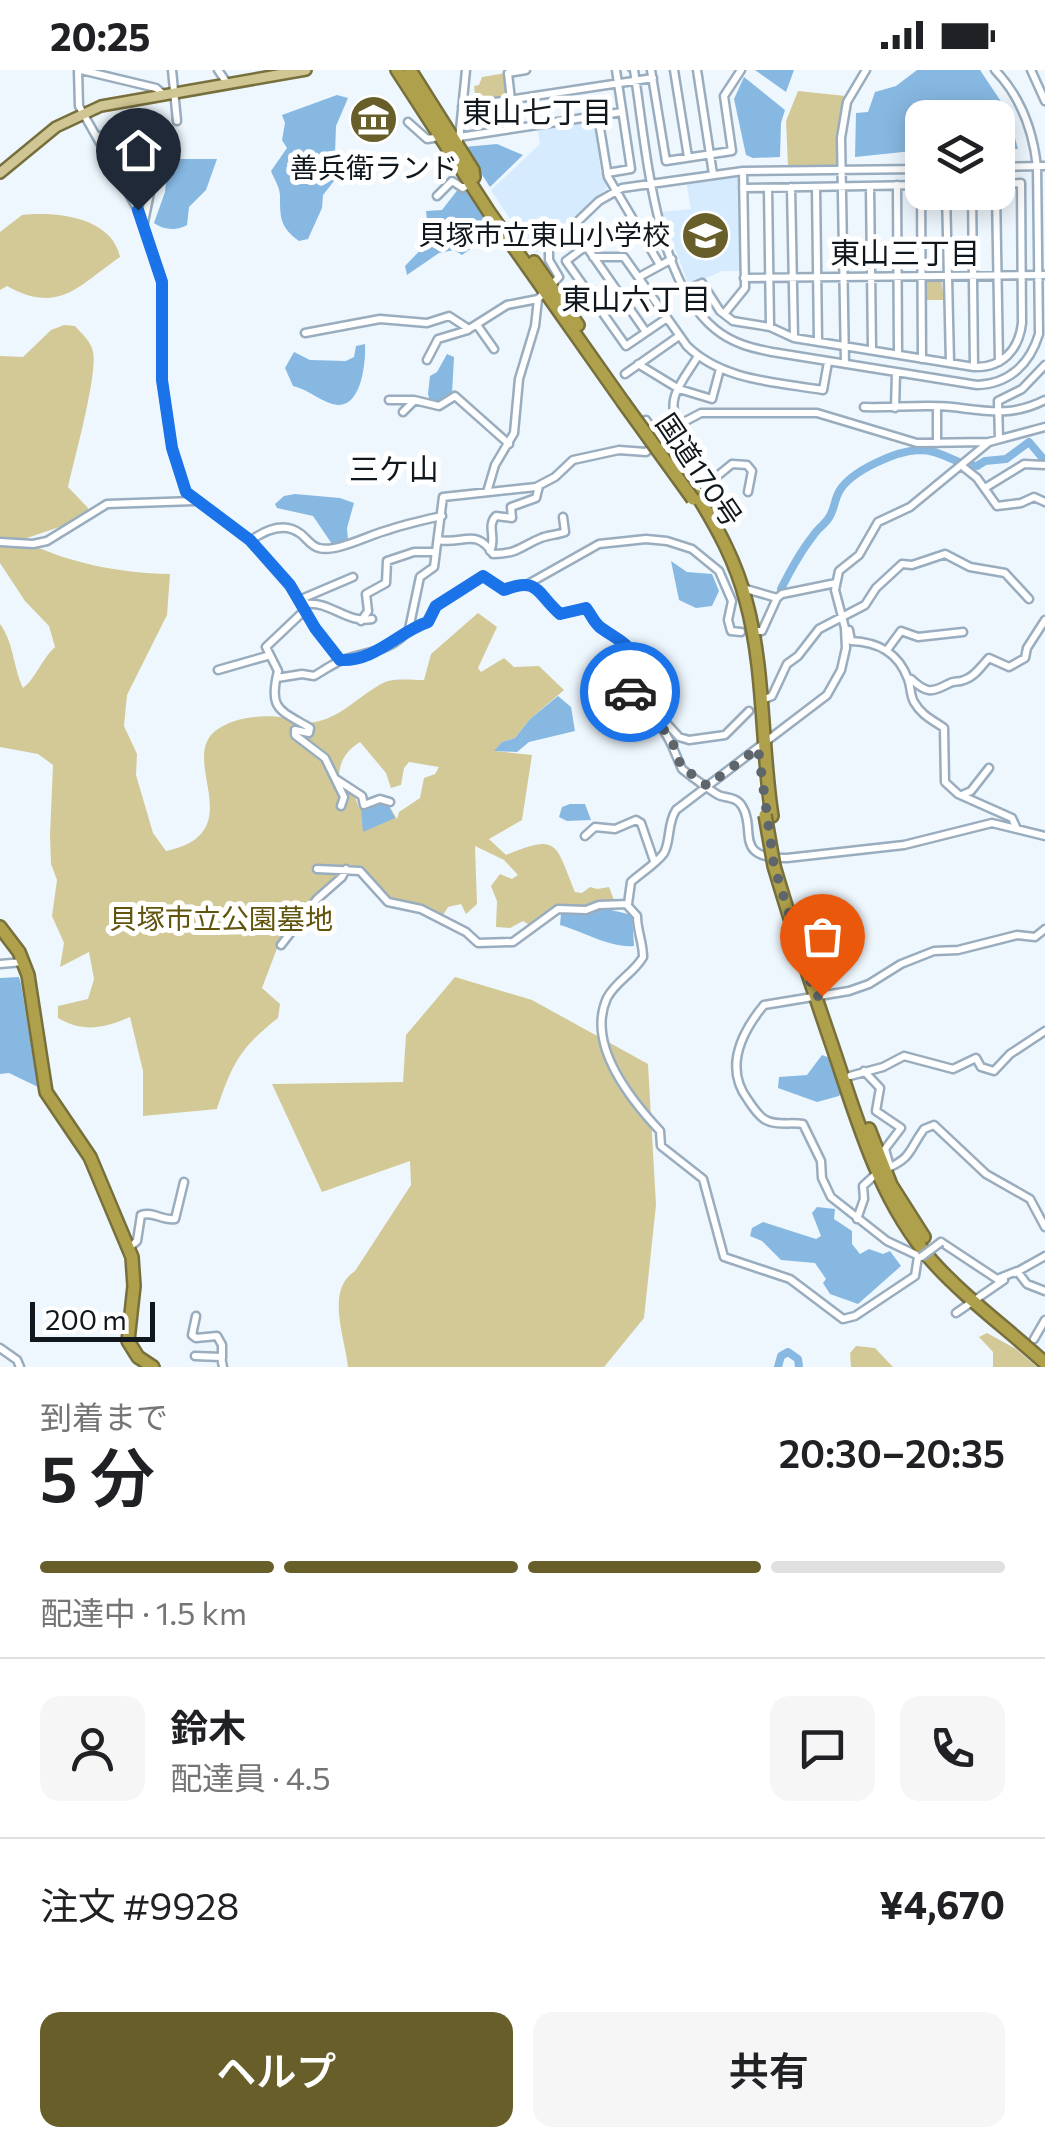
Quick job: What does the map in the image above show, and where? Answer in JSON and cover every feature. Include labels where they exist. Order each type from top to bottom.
[{"type":"highway","name":"国道170号","points":[[400,70],[490,212],[625,400]]},
{"type":"highway","points":[[400,70],[434,138],[490,212]]},
{"type":"highway","points":[[400,70],[459,142],[473,170],[470,181]]},
{"type":"highway","name":"国道170号","points":[[419,102],[545,292],[721,535],[746,594],[755,650],[760,745]]},
{"type":"highway","name":"国道170号","points":[[695,497],[722,550],[745,618],[777,865],[819,996],[905,1225],[921,1247],[974,1299],[1045,1356]]},
{"type":"highway","points":[[0,926],[24,962],[30,983],[41,1094],[88,1152],[129,1248],[134,1286],[128,1341],[138,1356],[153,1367]]},
{"type":"highway","name":"国道170号","points":[[819,996],[884,1170]]},
{"type":"highway","name":"国道170号","points":[[1018,1336],[1045,1364]]},
{"type":"main road","points":[[0,173],[49,132],[82,113],[116,101],[306,70]]},
{"type":"street","points":[[167,92],[80,70],[82,113],[138,210],[162,282],[160,356],[180,479],[195,501],[250,540],[300,599],[348,618],[372,619]]},
{"type":"street","points":[[172,70],[167,92],[177,121]]},
{"type":"street","points":[[218,70],[226,82]]},
{"type":"street","points":[[466,70],[459,142],[496,131],[622,112]]},
{"type":"street","points":[[511,100],[508,73],[526,70]]},
{"type":"street","points":[[607,173],[631,169],[616,70]]},
{"type":"street","points":[[634,70],[662,232],[686,290],[704,319],[747,347],[977,385],[1000,382],[1017,371],[1030,356],[1039,334],[1041,166],[1022,110],[995,70]]},
{"type":"street","points":[[674,70],[688,157]]},
{"type":"street","points":[[697,70],[713,174]]},
{"type":"street","points":[[462,107],[636,81],[652,74],[666,160],[732,151],[724,96],[741,70]]},
{"type":"street","points":[[844,364],[844,114],[866,70]]},
{"type":"street","points":[[1031,70],[1045,102]]},
{"type":"street","points":[[492,102],[496,131]]},
{"type":"street","points":[[598,116],[607,173],[660,266]]},
{"type":"street","points":[[408,122],[427,140],[434,138]]},
{"type":"street","points":[[97,137],[132,128],[146,134],[152,143],[153,173],[143,228]]},
{"type":"street","points":[[1015,167],[1041,166]]},
{"type":"street","points":[[427,360],[438,339],[473,327],[507,305],[545,292],[560,277],[547,253],[572,226],[616,190],[743,171],[905,169]]},
{"type":"street","points":[[724,314],[744,288],[743,171]]},
{"type":"street","points":[[437,196],[452,182],[463,188],[470,181]]},
{"type":"street","points":[[686,290],[702,283],[724,314],[742,325],[770,327],[794,338],[974,367],[999,362],[1020,340],[1022,184],[1015,184]]},
{"type":"street","points":[[897,185],[898,355]]},
{"type":"street","points":[[743,188],[905,185]]},
{"type":"street","points":[[870,186],[872,350]]},
{"type":"street","points":[[791,187],[794,338]]},
{"type":"street","points":[[816,187],[818,342]]},
{"type":"street","points":[[768,188],[770,327]]},
{"type":"street","points":[[922,210],[922,359]]},
{"type":"street","points":[[946,210],[950,363]]},
{"type":"street","points":[[972,210],[974,367]]},
{"type":"street","points":[[996,210],[999,362]]},
{"type":"street","points":[[572,226],[646,332]]},
{"type":"street","points":[[586,246],[566,260],[626,346],[666,318]]},
{"type":"street","points":[[593,257],[624,257],[679,336],[698,356],[720,368],[743,377],[823,390],[828,362]]},
{"type":"street","points":[[639,278],[672,260]]},
{"type":"street","points":[[744,278],[1042,275]]},
{"type":"street","points":[[488,492],[495,465],[514,433],[518,379],[545,292]]},
{"type":"street","points":[[305,333],[380,320],[427,324],[449,316],[473,327],[494,349]]},
{"type":"street","points":[[574,333],[650,448]]},
{"type":"street","points":[[625,374],[679,336]]},
{"type":"street","points":[[680,424],[671,406],[698,356]]},
{"type":"street","points":[[638,364],[679,388],[712,399],[720,368]]},
{"type":"street","points":[[1000,440],[998,401],[1022,389],[1045,365]]},
{"type":"street","points":[[896,372],[896,408]]},
{"type":"street","points":[[389,400],[415,400],[438,406],[456,396],[510,444]]},
{"type":"street","points":[[403,412],[415,400]]},
{"type":"street","points":[[864,408],[937,407],[1000,414],[1045,400]]},
{"type":"street","points":[[937,407],[937,443]]},
{"type":"street","points":[[278,678],[314,676],[340,660],[374,652],[400,640],[409,628],[420,577],[434,568],[443,497],[539,486],[573,460],[619,450],[646,452],[680,424],[701,414],[818,413],[903,441],[937,443],[989,442],[1045,427]]},
{"type":"street","points":[[634,425],[646,420],[721,526],[739,564],[746,594],[777,598],[788,592],[836,583]]},
{"type":"street","points":[[989,442],[910,507],[878,522],[859,554],[839,571],[836,583],[851,641],[866,641],[887,650],[906,675],[920,687],[934,691],[972,676],[990,658],[1009,667],[1025,658],[1045,620]]},
{"type":"street","points":[[690,481],[704,486],[732,464],[748,465],[752,471],[748,492]]},
{"type":"street","points":[[985,488],[1024,464],[1045,465]]},
{"type":"street","points":[[962,466],[997,506],[1034,497],[1045,502]]},
{"type":"street","points":[[490,551],[494,542],[492,519],[512,518],[511,507],[536,498],[539,486]]},
{"type":"street","points":[[0,542],[33,544],[47,540],[107,504],[195,501]]},
{"type":"street","points":[[250,540],[267,529],[288,528],[297,530],[316,547],[324,548],[348,545],[384,530],[442,516]]},
{"type":"street","points":[[438,540],[476,538],[492,554],[512,552],[543,536],[567,530],[563,516]]},
{"type":"street","points":[[528,584],[599,544],[667,541],[692,550],[719,571],[732,602],[728,626],[731,631],[741,632]]},
{"type":"street","points":[[361,621],[368,611],[366,594],[386,583],[387,561],[414,552],[436,552]]},
{"type":"street","points":[[765,699],[772,696],[786,664],[798,656],[820,629],[865,605],[899,566],[941,554],[970,567],[1006,573],[1029,598]]},
{"type":"street","points":[[409,628],[428,622],[436,606],[483,576],[504,590],[528,584],[560,614],[586,608],[595,623],[626,642],[639,668],[627,684],[636,710],[666,731],[682,769],[699,778],[715,794],[732,798],[742,806],[748,840],[756,851],[768,857],[904,845],[992,823],[1045,836]]},
{"type":"street","points":[[300,599],[353,577]]},
{"type":"street","points":[[757,631],[762,631],[777,598]]},
{"type":"street","points":[[300,599],[340,660]]},
{"type":"street","points":[[304,610],[268,642],[268,656],[277,666],[278,678],[273,689],[278,708],[310,728],[309,733],[296,730],[294,735],[320,752],[344,797],[341,806]]},
{"type":"street","points":[[844,614],[845,656],[833,685],[813,707],[676,810],[667,830],[666,848],[630,882],[628,904],[637,916],[636,937],[643,956],[606,1000],[603,1027],[608,1050],[635,1104],[660,1130],[661,1146],[703,1179],[724,1257],[790,1279],[843,1319],[854,1316],[915,1276],[920,1257],[941,1242],[997,1279],[1017,1271]]},
{"type":"street","points":[[887,650],[900,632],[918,636],[963,632]]},
{"type":"street","points":[[218,670],[268,656]]},
{"type":"street","points":[[906,675],[914,703],[927,720],[944,728],[945,782],[958,794],[971,792],[989,768]]},
{"type":"street","points":[[641,713],[660,716],[679,737],[689,740],[725,735],[749,711]]},
{"type":"street","points":[[335,778],[362,796],[364,805],[380,799],[390,802]]},
{"type":"street","points":[[964,794],[1012,818],[1016,828]]},
{"type":"street","points":[[586,836],[595,827],[615,829],[636,820],[641,823],[654,861]]},
{"type":"street","points":[[318,869],[346,869],[364,874],[388,902],[421,909],[466,932],[478,943],[513,942],[558,909],[628,904]]},
{"type":"street","points":[[281,944],[346,869]]},
{"type":"street","points":[[920,1257],[892,1244],[831,1198],[822,1178],[822,1160],[804,1124],[763,1119],[740,1089],[735,1075],[739,1046],[764,1005],[869,984],[901,964],[934,951],[958,950],[1018,935],[1035,937],[1045,929]]},
{"type":"street","points":[[0,964],[24,962]]},
{"type":"street","points":[[850,1076],[884,1067],[904,1056],[953,1069],[976,1058],[981,1066],[994,1071],[1010,1054],[1045,1031]]},
{"type":"street","points":[[864,1071],[880,1088],[876,1111],[901,1128],[885,1149],[884,1170]]},
{"type":"street","points":[[857,1218],[864,1199],[863,1186],[911,1154],[924,1129],[934,1125],[986,1174],[1030,1199],[1045,1226]]},
{"type":"street","points":[[129,1248],[137,1242],[141,1215],[151,1213],[175,1219],[184,1182]]},
{"type":"street","points":[[956,1313],[1045,1256]]},
{"type":"street","points":[[1017,1271],[1027,1284],[1045,1291]]},
{"type":"street","points":[[196,1316],[192,1335],[218,1336],[222,1363]]},
{"type":"street","points":[[1034,1339],[1045,1320]]},
{"type":"street","points":[[0,1348],[17,1360],[20,1367]]},
{"type":"street","points":[[195,1356],[201,1359],[210,1354],[222,1363]]},
{"type":"shaded area","points":[[594,118],[601,173],[609,186],[537,252],[532,252],[491,190],[540,144],[537,127]]},
{"type":"shaded area","name":"貝塚市立東山小学校","points":[[740,175],[742,271],[722,271],[689,286],[661,212],[691,209],[686,181]]},
{"type":"green space","points":[[506,73],[509,96],[476,102],[474,86],[479,85],[482,77]]},
{"type":"green space","points":[[798,91],[846,96],[835,166],[788,166],[786,121]]},
{"type":"green space","points":[[22,215],[66,216],[94,225],[115,244],[120,257],[80,287],[55,297],[41,298],[7,286],[0,290],[0,232]]},
{"type":"green space","points":[[941,278],[944,300],[923,300],[924,279]]},
{"type":"green space","name":"貝塚市立公園墓地","points":[[75,326],[93,352],[89,397],[68,487],[88,508],[86,518],[21,540],[94,565],[170,574],[167,615],[127,695],[124,726],[137,754],[136,775],[153,833],[166,851],[191,842],[205,829],[210,813],[204,761],[206,745],[214,732],[230,722],[259,716],[315,722],[337,714],[385,682],[424,680],[431,654],[478,613],[497,627],[478,668],[481,672],[504,658],[514,667],[539,666],[564,690],[530,719],[515,738],[502,742],[495,751],[532,755],[522,820],[489,839],[506,855],[536,845],[553,847],[575,892],[609,887],[614,900],[586,910],[558,909],[534,928],[523,921],[510,928],[496,927],[497,901],[491,886],[500,874],[512,879],[518,875],[504,860],[475,846],[477,904],[466,914],[461,904],[448,907],[442,917],[393,904],[364,873],[346,869],[281,938],[262,988],[280,1004],[278,1018],[239,1058],[217,1109],[143,1116],[143,1071],[130,1017],[94,1027],[77,1026],[58,1018],[58,1006],[88,999],[94,979],[89,952],[60,967],[64,943],[52,916],[57,880],[51,864],[53,765],[38,754],[0,747],[0,624],[23,688],[55,647],[49,626],[25,601],[0,563],[0,356],[23,357],[51,330]],"holes":[[[360,742],[386,773],[391,788],[401,785],[409,762],[439,767],[435,774],[424,778],[420,798],[399,812],[397,819],[388,804],[378,802],[359,808],[355,797],[339,784],[343,760]]]},
{"type":"green space","points":[[455,977],[532,1000],[648,1064],[656,1205],[644,1318],[604,1367],[348,1367],[339,1315],[341,1290],[411,1185],[410,1161],[322,1192],[272,1084],[403,1082],[406,1035]]},
{"type":"green space","points":[[987,1333],[1016,1349],[1037,1367],[993,1367],[993,1352],[979,1337]]},
{"type":"green space","points":[[856,1346],[875,1348],[893,1367],[851,1367],[850,1353]]},
{"type":"water","points":[[755,70],[794,70],[786,92]]},
{"type":"water","points":[[917,70],[980,70],[1000,100],[905,100],[905,152],[855,157],[856,113],[868,112],[875,92],[896,86]]},
{"type":"water","points":[[744,77],[785,110],[780,157],[746,155],[734,99]]},
{"type":"water","points":[[337,95],[348,98],[336,126],[334,181],[323,195],[322,208],[308,239],[299,241],[282,222],[279,189],[271,171],[287,148],[282,140],[282,115]]},
{"type":"water","points":[[497,144],[523,155],[490,187],[464,147]]},
{"type":"water","points":[[168,159],[217,159],[206,190],[189,207],[187,225],[175,229],[154,223],[165,192]]},
{"type":"water","points":[[459,188],[466,191],[487,219],[479,226],[467,227],[473,247],[462,255],[454,250],[439,253],[407,275],[405,266],[429,241],[426,211],[442,210]]},
{"type":"water","points":[[365,344],[361,381],[346,403],[332,404],[293,386],[285,368],[294,352],[310,360],[346,361],[354,357],[356,346]]},
{"type":"water","points":[[447,354],[454,357],[452,394],[440,404],[431,405],[430,376],[437,372]]},
{"type":"water","points":[[295,494],[354,503],[348,540],[332,544],[313,516],[277,508],[275,504],[284,496]]},
{"type":"water","points":[[671,561],[687,572],[712,574],[719,591],[712,606],[696,608],[679,600]]},
{"type":"water","points":[[558,696],[571,707],[575,731],[529,742],[517,752],[494,751],[502,742],[515,738],[530,719]]},
{"type":"water","points":[[379,802],[388,804],[395,818],[363,832],[361,809]]},
{"type":"water","points":[[585,804],[591,820],[567,821],[559,817],[562,807]]},
{"type":"water","points":[[599,907],[632,915],[634,946],[606,942],[560,925],[561,914],[588,913]]},
{"type":"water","points":[[860,952],[849,970],[837,979],[831,963],[836,957]]},
{"type":"water","points":[[19,977],[38,1087],[9,1073],[0,1074],[0,978]]},
{"type":"water","points":[[822,1055],[830,1058],[839,1096],[817,1102],[778,1088],[779,1077],[807,1075]]},
{"type":"water","points":[[817,1207],[835,1209],[834,1219],[852,1231],[852,1244],[860,1254],[869,1249],[883,1254],[890,1251],[901,1266],[858,1304],[830,1294],[815,1263],[781,1260],[762,1241],[750,1236],[752,1228],[763,1222],[816,1239],[821,1236],[812,1213]]},
{"type":"waterway","points":[[781,589],[804,548],[830,516],[840,490],[875,463],[919,450],[977,466],[1006,459],[1029,442],[1045,461]]},
{"type":"waterway","points":[[778,1367],[781,1356],[788,1352],[798,1359],[799,1367]]},
{"type":"way so far","points":[[630,692],[636,710],[666,731],[682,769],[707,786],[758,748],[774,866],[815,996],[822,996]]},
{"type":"place","name":"善兵衛ランド","points":[[374,120]]},
{"type":"place","name":"貝塚市立東山小学校","points":[[705,235]]},
{"type":"district","name":"東山七丁目","points":[[537,113]]},
{"type":"district","name":"東山三丁目","points":[[905,254]]},
{"type":"district","name":"東山六丁目","points":[[636,300]]},
{"type":"district","name":"三ケ山","points":[[394,470]]},
{"type":"route","points":[[138,210],[162,282],[162,380],[180,479],[195,501],[250,540],[290,585],[315,628],[340,660],[354,659],[400,640],[409,628],[428,622],[436,606],[486,576],[504,590],[525,582],[560,614],[580,608],[590,611],[600,628],[626,642],[634,654],[639,668],[627,684],[630,692]]}]
